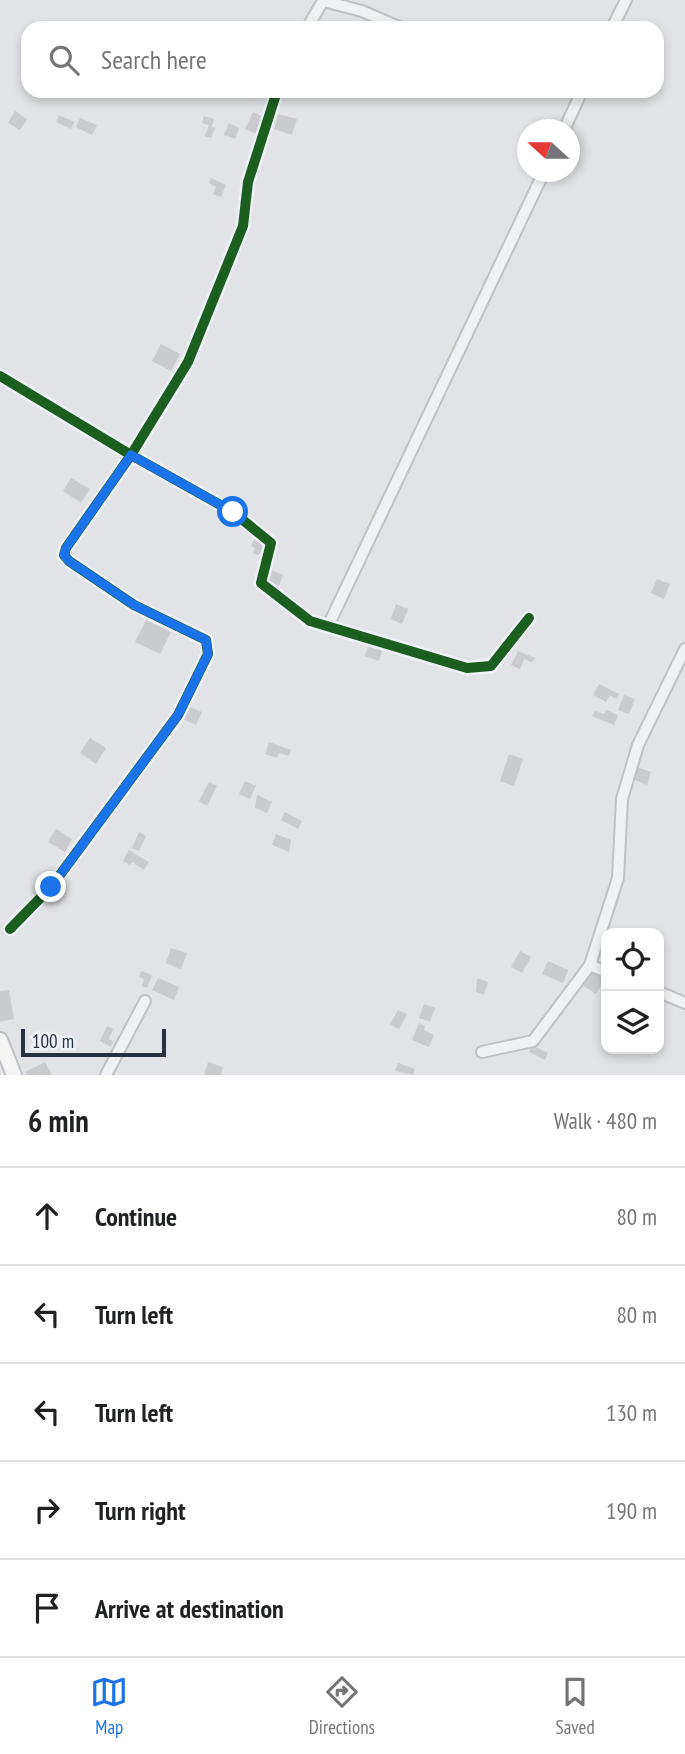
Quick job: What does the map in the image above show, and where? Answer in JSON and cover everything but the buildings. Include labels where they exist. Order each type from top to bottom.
[{"type":"main road","points":[[0,1040],[14,1075]]},
{"type":"street","points":[[616,21],[626,0]]},
{"type":"street","points":[[311,21],[323,1],[362,11],[385,21]]},
{"type":"street","points":[[10,929],[51,887],[178,715],[208,654],[206,640],[134,605],[64,555],[131,455],[188,362],[243,226],[248,182],[275,98]]},
{"type":"street","points":[[569,119],[579,98]]},
{"type":"street","points":[[328,626],[539,182]]},
{"type":"street","points":[[0,376],[131,455],[233,512],[271,543],[261,583],[310,621],[467,668],[491,666],[529,618]]},
{"type":"street","points":[[482,1052],[533,1041],[590,965],[618,878],[622,799],[638,745],[685,649]]},
{"type":"street","points":[[590,965],[601,970]]},
{"type":"street","points":[[664,994],[685,1003]]},
{"type":"street","points":[[106,1075],[145,1001]]},
{"type":"cycle path","points":[[10,929],[51,887],[178,715],[208,654],[206,640],[134,605],[64,555],[66,548],[131,455],[188,362],[243,226],[248,182],[275,98]]},
{"type":"cycle path","points":[[0,376],[131,455],[233,512],[271,543],[261,583],[310,621],[467,668],[491,666],[529,618]]},
{"type":"route","points":[[51,887],[178,715],[208,654],[206,640],[134,605],[69,561],[64,555],[66,548],[131,455],[233,512]]}]
